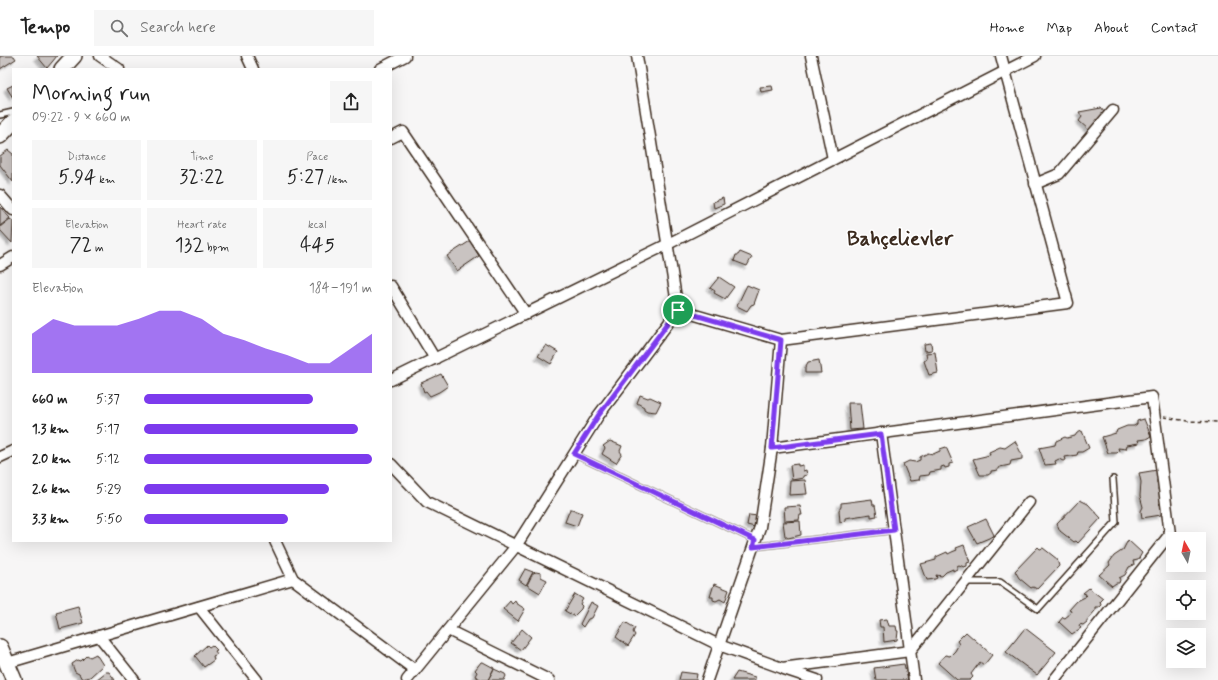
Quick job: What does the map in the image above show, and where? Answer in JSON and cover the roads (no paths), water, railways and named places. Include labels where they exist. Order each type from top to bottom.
[{"type":"street","points":[[63,68],[74,56]]},
{"type":"street","points":[[100,56],[118,68]]},
{"type":"street","points":[[247,56],[253,68]]},
{"type":"street","points":[[382,68],[405,56]]},
{"type":"street","points":[[407,680],[516,546],[598,416],[678,310],[638,56]]},
{"type":"street","points":[[812,56],[833,159]]},
{"type":"street","points":[[678,310],[781,340],[1068,303],[1004,72],[1001,56]]},
{"type":"street","points":[[392,380],[668,244],[1035,56]]},
{"type":"street","points":[[1035,184],[1059,174],[1113,110]]},
{"type":"street","points":[[0,136],[12,123]]},
{"type":"street","points":[[392,138],[403,132],[526,314]]},
{"type":"street","points":[[0,195],[12,209]]},
{"type":"street","points":[[0,265],[12,258]]},
{"type":"street","points":[[392,288],[435,359]]},
{"type":"street","points":[[707,680],[760,527],[772,448],[781,340]]},
{"type":"street","points":[[772,448],[1152,397],[1170,534],[1054,680]]},
{"type":"street","points":[[881,434],[914,680]]},
{"type":"street","points":[[0,457],[12,451]]},
{"type":"street","points":[[392,465],[427,502],[719,645],[817,680]]},
{"type":"street","points":[[782,668],[910,651],[1029,502]]},
{"type":"street","points":[[275,542],[293,579],[415,670]]},
{"type":"street","points":[[7,663],[293,579]]},
{"type":"street","points":[[200,607],[257,680]]},
{"type":"street","points":[[448,630],[549,680]]},
{"type":"street","points":[[99,636],[134,680]]},
{"type":"street","points":[[0,647],[14,680]]},
{"type":"lane","points":[[0,115],[12,112]]},
{"type":"lane","points":[[574,454],[754,543],[894,530]]},
{"type":"lane","points":[[965,582],[1000,582],[1038,609],[1116,522],[1113,479]]},
{"type":"district","name":"Bahçelievler","points":[[900,238]]}]
